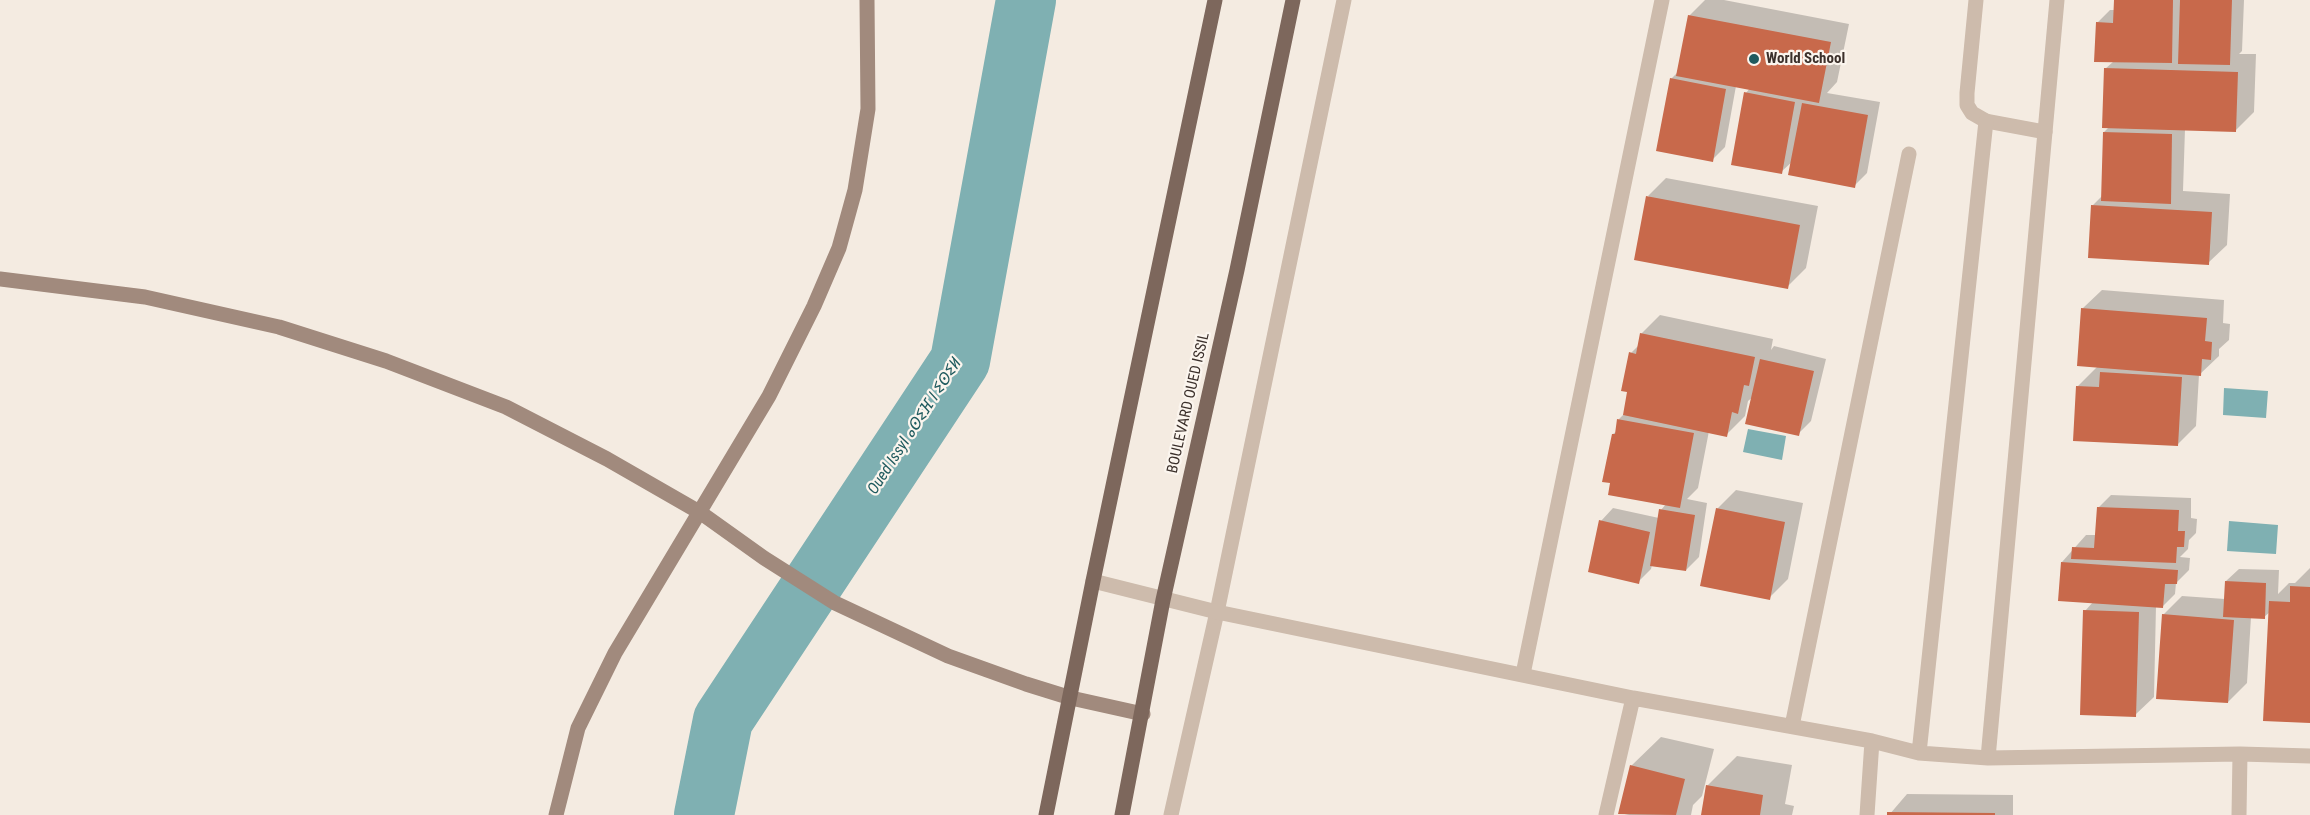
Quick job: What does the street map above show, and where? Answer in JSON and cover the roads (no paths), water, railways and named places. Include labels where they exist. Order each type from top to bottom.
[{"type":"main road","points":[[1046,815],[1215,0]]},
{"type":"main road","name":"BOULEVARD OUED ISSIL","points":[[1122,815],[1163,600],[1237,270],[1293,0]]},
{"type":"street","points":[[556,815],[578,728],[615,653],[769,396],[814,306],[838,248],[855,190],[868,109],[867,0]]},
{"type":"street","points":[[1171,815],[1217,612],[1344,0]]},
{"type":"street","points":[[1523,674],[1662,0]]},
{"type":"street","points":[[1976,0],[1967,105],[1972,113],[1986,121],[2045,132]]},
{"type":"street","points":[[1989,758],[2056,0]]},
{"type":"street","points":[[1919,753],[1986,121]]},
{"type":"street","points":[[1792,726],[1909,154]]},
{"type":"street","points":[[0,279],[145,297],[279,327],[386,362],[506,407],[607,459],[700,513],[764,558],[835,603],[948,656],[1071,698],[1143,714]]},
{"type":"street","points":[[1093,581],[1217,612],[1633,698],[1872,741],[1919,753],[1989,758],[2240,754],[2310,756]]},
{"type":"street","points":[[1606,815],[1633,698]]},
{"type":"street","points":[[1867,815],[1872,741]]},
{"type":"street","points":[[2239,815],[2240,754]]},
{"type":"water","points":[[2224,388],[2268,391],[2266,418],[2223,415]]},
{"type":"water","points":[[1748,429],[1786,436],[1782,460],[1743,452]]},
{"type":"water","points":[[2229,521],[2278,525],[2276,554],[2227,551]]},
{"type":"waterway","name":"Oued Issyl ⴰⵙⵉⴼ ⵏ ⵉⵙⵉⵍ","points":[[704,815],[723,720],[960,361],[1026,0]]},
{"type":"place","name":"World School","points":[[1754,59]]}]
